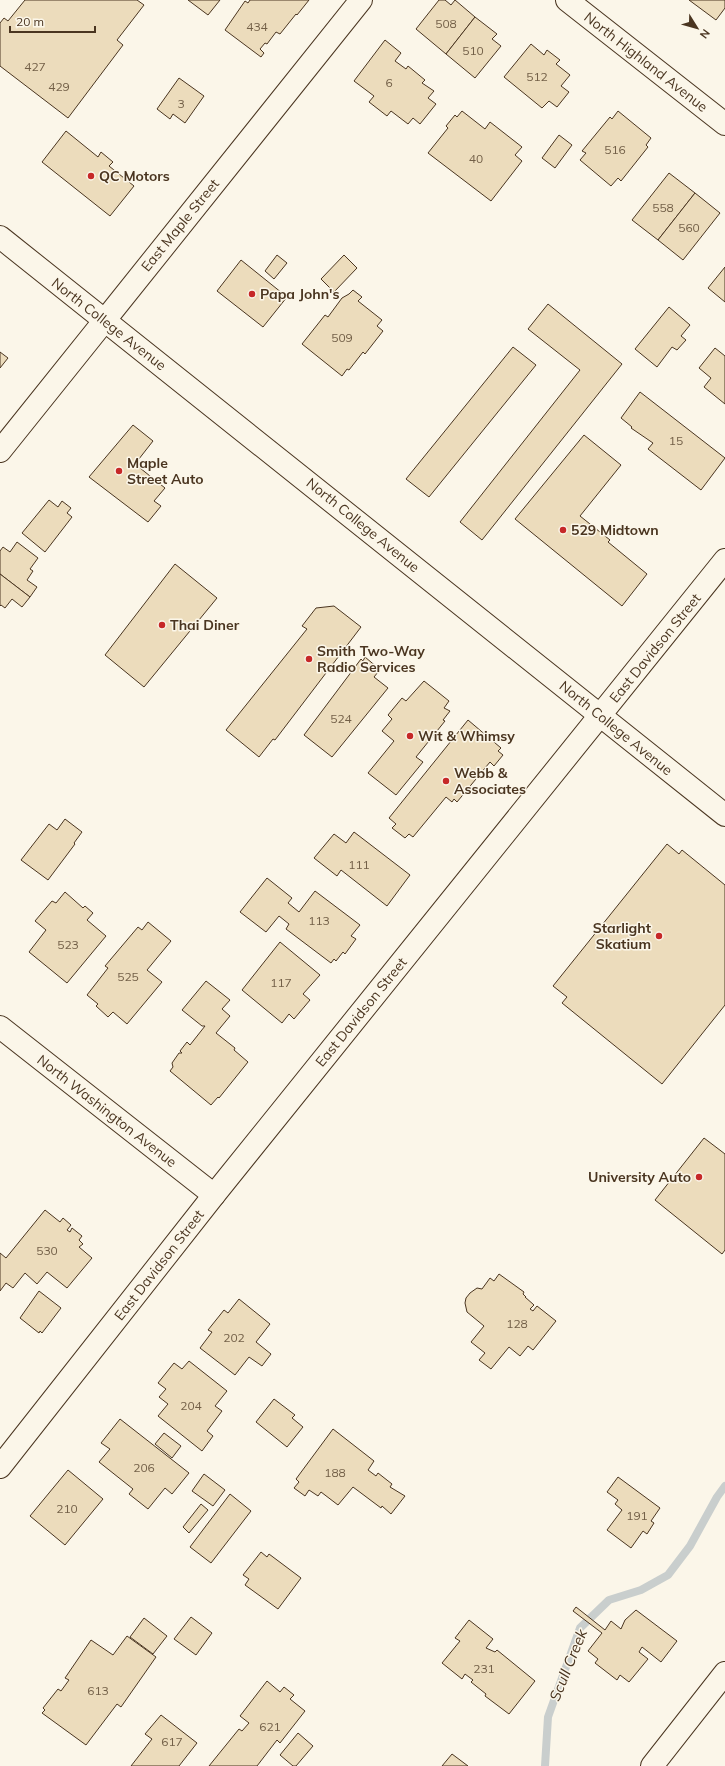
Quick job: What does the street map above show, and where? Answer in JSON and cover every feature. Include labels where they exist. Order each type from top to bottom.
[{"type":"street","name":"East Maple Street","points":[[0,451],[361,0]]},
{"type":"street","name":"North Highland Avenue","points":[[567,0],[725,124]]},
{"type":"street","name":"North College Avenue","points":[[0,237],[725,815]]},
{"type":"street","name":"East Davidson Street","points":[[0,1467],[214,1195],[725,560]]},
{"type":"street","name":"North Washington Avenue","points":[[0,1026],[214,1195]]},
{"type":"street","points":[[652,1766],[725,1673]]},
{"type":"building","points":[[25,0],[137,0],[144,5],[117,40],[123,45],[68,118],[0,66],[0,23],[4,18],[8,21]]},
{"type":"building","points":[[188,0],[220,0],[208,15]]},
{"type":"building","points":[[250,0],[309,0],[280,34],[276,32],[267,44],[265,43],[260,49],[264,53],[261,57],[225,30],[245,1],[248,3]]},
{"type":"building","points":[[439,0],[445,0],[451,5],[455,0],[475,17],[446,54],[416,29]]},
{"type":"building","points":[[689,0],[725,0],[725,8],[716,20]]},
{"type":"building","points":[[475,17],[497,34],[492,39],[501,46],[475,78],[446,54]]},
{"type":"building","points":[[385,40],[401,53],[395,61],[406,69],[408,66],[425,80],[422,83],[434,91],[428,98],[436,104],[420,124],[413,118],[408,124],[391,111],[387,116],[369,102],[374,96],[354,81]]},
{"type":"building","points":[[531,44],[544,55],[547,50],[560,60],[556,64],[570,75],[561,86],[569,92],[557,107],[549,101],[542,108],[504,77]]},
{"type":"building","points":[[179,78],[204,96],[185,123],[173,114],[170,119],[157,109]]},
{"type":"building","points":[[462,111],[485,129],[490,122],[522,147],[515,155],[522,161],[491,201],[428,153],[448,128],[446,126],[455,115],[457,117]]},
{"type":"building","points":[[618,111],[651,138],[646,145],[648,147],[621,181],[618,178],[611,186],[580,160],[586,153],[582,151],[610,117],[612,119]]},
{"type":"building","name":"QC Motors","points":[[66,131],[98,157],[101,152],[113,162],[109,166],[134,186],[110,216],[42,162]]},
{"type":"building","points":[[559,135],[572,145],[555,168],[542,158]]},
{"type":"building","points":[[669,173],[695,193],[658,240],[632,220]]},
{"type":"building","points":[[695,193],[720,213],[683,260],[658,240]]},
{"type":"building","points":[[277,255],[287,263],[274,279],[265,271]]},
{"type":"building","points":[[344,255],[357,268],[334,292],[321,279]]},
{"type":"building","name":"Papa John's","points":[[241,260],[287,297],[263,327],[217,291]]},
{"type":"building","points":[[725,267],[725,302],[708,288]]},
{"type":"building","points":[[353,290],[362,297],[358,301],[382,320],[377,326],[383,331],[365,354],[363,352],[349,370],[347,369],[342,376],[302,344],[325,315],[328,317],[342,298]]},
{"type":"building","points":[[548,304],[622,364],[482,540],[460,522],[580,370],[528,329]]},
{"type":"building","points":[[669,307],[690,325],[681,336],[686,340],[677,350],[672,347],[657,367],[635,349]]},
{"type":"building","points":[[513,347],[536,365],[429,497],[406,479]]},
{"type":"building","points":[[715,348],[725,356],[725,404],[704,387],[711,378],[699,368]]},
{"type":"building","points":[[0,352],[8,358],[0,368]]},
{"type":"building","points":[[640,392],[725,458],[701,490],[648,449],[653,443],[631,428],[632,427],[621,418]]},
{"type":"building","name":"Maple Street Auto","points":[[133,425],[153,441],[135,464],[165,488],[154,501],[161,506],[148,522],[89,477]]},
{"type":"building","name":"529 Midtown","points":[[584,435],[621,465],[580,516],[610,540],[608,542],[647,574],[622,606],[515,519]]},
{"type":"building","points":[[49,500],[58,507],[62,501],[71,508],[67,513],[72,517],[45,552],[22,533]]},
{"type":"building","points":[[17,542],[38,558],[30,569],[33,571],[27,580],[37,587],[30,597],[0,574],[0,551],[3,547],[10,552]]},
{"type":"building","name":"Thai Diner","points":[[175,564],[217,598],[144,687],[105,655]]},
{"type":"building","points":[[0,574],[30,597],[22,607],[12,599],[5,608],[1,605],[0,606]]},
{"type":"building","name":"Smith Two-Way Radio Services","points":[[334,606],[361,627],[275,740],[273,739],[259,757],[226,730],[307,629],[302,626],[316,608]]},
{"type":"building","points":[[365,657],[378,668],[376,670],[378,672],[374,677],[388,688],[332,757],[304,735],[361,659],[363,661]]},
{"type":"building","name":"Wit & Whimsy","points":[[424,681],[449,701],[444,708],[450,711],[443,720],[445,721],[416,757],[423,762],[396,795],[368,773],[394,741],[382,731],[392,719],[388,715],[402,698],[406,701]]},
{"type":"building","name":"Webb & Associates","points":[[468,720],[501,748],[498,751],[503,755],[494,766],[490,762],[457,802],[454,799],[452,802],[446,797],[413,837],[409,834],[405,838],[392,828],[396,824],[389,818]]},
{"type":"building","points":[[65,819],[82,832],[74,843],[75,844],[48,880],[21,860],[49,824],[57,830]]},
{"type":"building","points":[[354,832],[410,875],[387,906],[341,870],[337,876],[314,858],[334,834],[346,843]]},
{"type":"building","name":"Starlight Skatium","points":[[667,844],[679,854],[682,850],[725,885],[725,1005],[662,1084],[562,1003],[567,997],[553,986]]},
{"type":"building","points":[[267,878],[292,898],[288,903],[299,912],[315,891],[360,925],[351,936],[356,939],[345,954],[343,952],[336,961],[334,959],[331,963],[286,929],[289,924],[279,916],[266,932],[240,912]]},
{"type":"building","points":[[65,892],[83,908],[85,906],[93,913],[87,920],[106,936],[67,983],[29,952],[46,930],[35,921],[52,901],[56,903]]},
{"type":"building","points":[[148,922],[171,941],[147,970],[162,982],[127,1024],[113,1012],[108,1017],[96,1006],[98,1004],[87,995],[108,968],[105,966],[138,927],[142,930]]},
{"type":"building","points":[[280,942],[320,975],[303,994],[310,1000],[294,1019],[289,1014],[282,1023],[242,990]]},
{"type":"building","points":[[206,981],[230,1000],[222,1009],[230,1016],[216,1033],[235,1048],[234,1050],[248,1062],[219,1098],[218,1097],[211,1105],[170,1071],[173,1067],[172,1063],[179,1053],[182,1053],[180,1051],[187,1042],[190,1045],[205,1026],[202,1026],[182,1010]]},
{"type":"building","name":"University Auto","points":[[704,1138],[725,1154],[725,1250],[722,1254],[655,1200]]},
{"type":"building","points":[[45,1210],[60,1222],[63,1218],[71,1225],[67,1230],[70,1232],[72,1228],[82,1236],[79,1240],[83,1244],[79,1247],[92,1258],[67,1288],[47,1272],[37,1284],[25,1273],[13,1288],[6,1283],[0,1291],[0,1253],[6,1258]]},
{"type":"building","points":[[499,1274],[524,1292],[523,1294],[525,1297],[534,1305],[530,1309],[533,1311],[537,1306],[556,1321],[533,1350],[528,1346],[520,1356],[509,1347],[491,1369],[479,1360],[485,1353],[471,1342],[484,1326],[467,1312],[465,1303],[466,1298],[470,1293],[477,1288],[482,1289],[490,1278],[494,1281]]},
{"type":"building","points":[[39,1291],[61,1308],[42,1333],[40,1331],[39,1333],[20,1318]]},
{"type":"building","points":[[239,1299],[270,1324],[256,1342],[271,1354],[262,1366],[249,1357],[235,1375],[200,1348],[212,1332],[208,1330],[224,1310],[228,1313]]},
{"type":"building","points":[[189,1361],[227,1391],[215,1406],[222,1411],[207,1431],[213,1436],[202,1451],[158,1416],[168,1404],[159,1397],[166,1389],[158,1383],[174,1363],[182,1369]]},
{"type":"building","points":[[274,1399],[295,1415],[292,1418],[303,1427],[287,1447],[256,1422]]},
{"type":"building","points":[[120,1419],[189,1473],[172,1494],[165,1488],[148,1509],[129,1494],[133,1489],[99,1462],[110,1449],[101,1443]]},
{"type":"building","points":[[333,1429],[374,1461],[368,1470],[376,1476],[378,1473],[392,1484],[390,1487],[405,1496],[391,1514],[382,1506],[381,1508],[353,1487],[338,1505],[321,1492],[318,1496],[309,1490],[305,1496],[294,1488],[299,1482],[296,1479]]},
{"type":"building","points":[[164,1433],[181,1446],[172,1458],[155,1444]]},
{"type":"building","points":[[68,1470],[103,1499],[65,1545],[30,1516]]},
{"type":"building","points":[[204,1474],[225,1490],[213,1506],[192,1491]]},
{"type":"building","points":[[618,1477],[660,1508],[651,1521],[654,1523],[647,1534],[643,1531],[631,1548],[607,1530],[622,1510],[615,1504],[618,1500],[607,1492]]},
{"type":"building","points":[[230,1494],[251,1511],[211,1563],[190,1547]]},
{"type":"building","points":[[201,1504],[208,1510],[189,1533],[183,1527]]},
{"type":"building","points":[[261,1552],[267,1557],[269,1554],[301,1578],[278,1609],[245,1585],[249,1579],[243,1575]]},
{"type":"building","points":[[576,1607],[605,1630],[611,1621],[621,1629],[625,1620],[636,1610],[677,1641],[661,1662],[642,1647],[639,1652],[648,1659],[629,1682],[620,1675],[617,1680],[595,1663],[598,1659],[588,1651],[602,1633],[573,1611]]},
{"type":"building","points":[[191,1617],[212,1633],[196,1655],[174,1639]]},
{"type":"building","points":[[144,1618],[167,1636],[153,1654],[130,1637]]},
{"type":"building","points":[[469,1620],[493,1639],[486,1648],[495,1652],[497,1650],[535,1681],[509,1714],[485,1696],[486,1694],[471,1682],[473,1680],[465,1674],[462,1679],[442,1663],[460,1641],[455,1638]]},
{"type":"building","points":[[127,1636],[156,1657],[121,1707],[117,1704],[86,1745],[42,1713],[45,1710],[43,1708],[58,1689],[61,1691],[69,1680],[65,1678],[91,1640],[113,1655]]},
{"type":"building","points":[[267,1681],[280,1692],[284,1687],[294,1695],[290,1699],[305,1711],[280,1743],[277,1740],[257,1766],[209,1766],[239,1729],[242,1731],[249,1723],[240,1716]]},
{"type":"building","points":[[161,1715],[197,1743],[179,1766],[131,1766],[152,1739],[145,1734]]},
{"type":"building","points":[[298,1733],[313,1746],[296,1766],[293,1766],[280,1755]]},
{"type":"building","points":[[452,1754],[468,1766],[442,1766]]},
{"type":"waterway","name":"Scull Creek","points":[[545,1766],[548,1717],[580,1628],[609,1600],[641,1590],[668,1575],[690,1546],[717,1497],[725,1486]]},
{"type":"place","name":"QC Motors","points":[[91,176]]},
{"type":"place","name":"Papa John's","points":[[252,294]]},
{"type":"place","name":"Maple Street Auto","points":[[119,471]]},
{"type":"place","name":"529 Midtown","points":[[563,530]]},
{"type":"place","name":"Thai Diner","points":[[162,625]]},
{"type":"place","name":"Smith Two-Way Radio Services","points":[[309,659]]},
{"type":"place","name":"Wit & Whimsy","points":[[410,736]]},
{"type":"place","name":"Webb & Associates","points":[[446,781]]},
{"type":"place","name":"Starlight Skatium","points":[[659,936]]},
{"type":"place","name":"University Auto","points":[[699,1177]]}]
